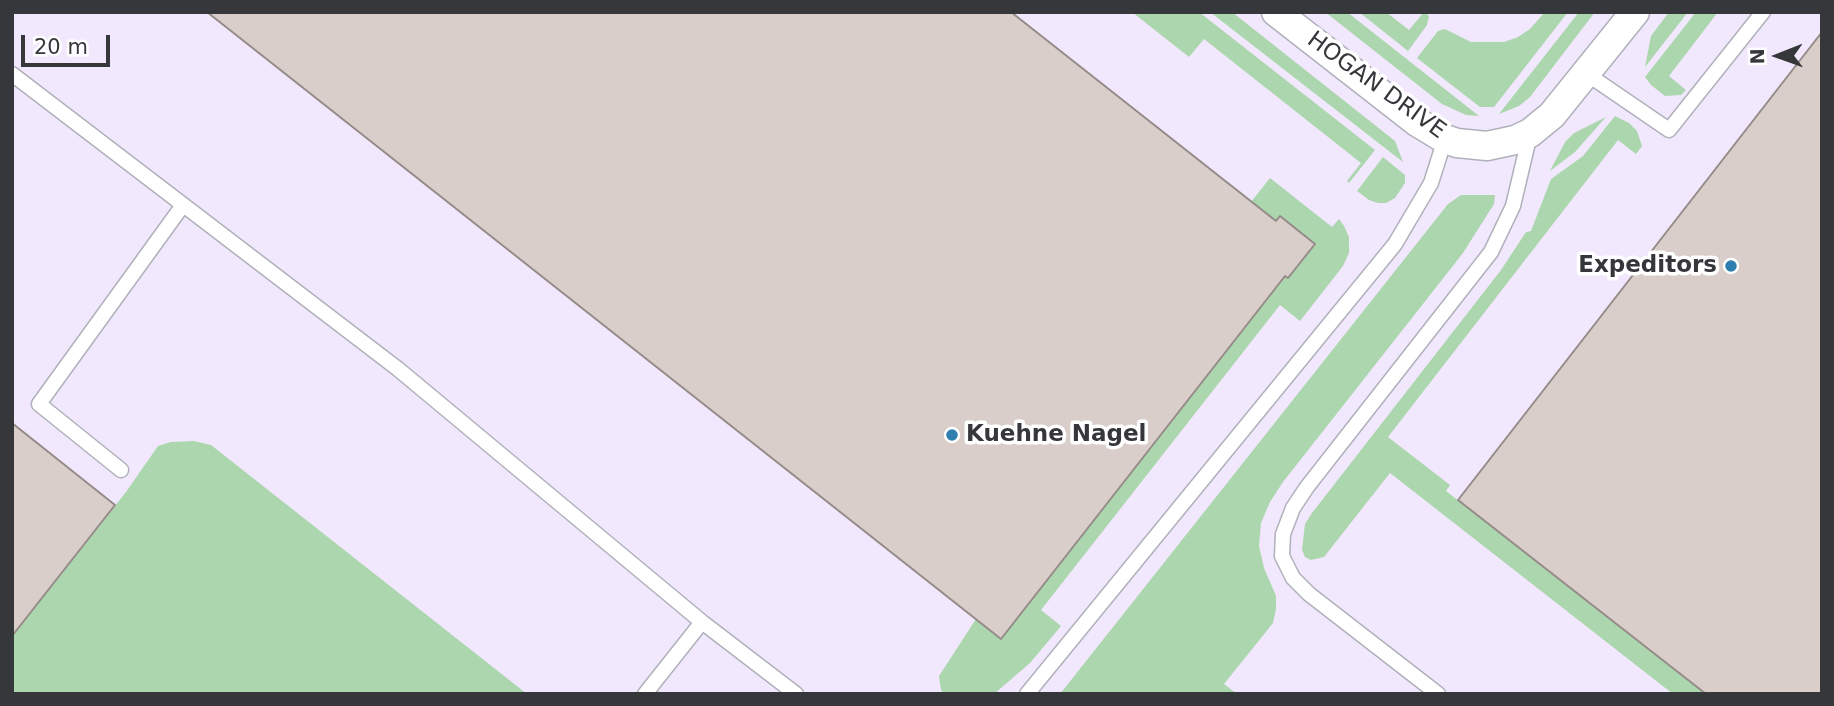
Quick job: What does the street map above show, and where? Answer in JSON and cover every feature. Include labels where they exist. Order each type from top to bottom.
[{"type":"street","name":"HOGAN DRIVE","points":[[1276,12],[1396,106],[1445,139],[1487,146],[1515,140],[1530,133],[1552,115],[1635,12]]},
{"type":"lane","points":[[1587,74],[1669,130],[1763,12]]},
{"type":"lane","points":[[12,74],[398,369],[702,622],[796,694]]},
{"type":"lane","points":[[1438,694],[1309,594],[1293,578],[1282,556],[1283,534],[1293,508],[1307,487],[1491,252],[1513,205],[1530,133]]},
{"type":"lane","points":[[1027,694],[1395,244],[1432,183],[1445,139]]},
{"type":"lane","points":[[121,470],[39,404],[183,205]]},
{"type":"lane","points":[[645,694],[702,622]]},
{"type":"shaded area","points":[[12,12],[1822,12],[1822,694],[12,694]]},
{"type":"green space","points":[[1132,12],[1199,12],[1375,150],[1349,183],[1347,181],[1361,163],[1204,39],[1189,57]]},
{"type":"green space","points":[[1210,12],[1232,12],[1395,141],[1403,162]]},
{"type":"green space","points":[[1325,12],[1347,12],[1479,116],[1466,115],[1442,104]]},
{"type":"green space","points":[[1359,12],[1386,12],[1409,30],[1424,12],[1429,16],[1427,25],[1408,51]]},
{"type":"green space","points":[[1545,12],[1568,12],[1494,107],[1480,107],[1417,58],[1438,31],[1445,29],[1471,42],[1504,42],[1530,29]]},
{"type":"green space","points":[[1579,12],[1595,12],[1530,97],[1519,106],[1499,114]]},
{"type":"green space","points":[[1669,12],[1688,12],[1645,67],[1651,36]]},
{"type":"green space","points":[[1696,12],[1718,12],[1669,76],[1686,90],[1681,95],[1665,96],[1645,77]]},
{"type":"green space","points":[[1615,116],[1629,123],[1637,131],[1642,146],[1636,154],[1618,140],[1388,437],[1450,485],[1446,491],[1706,694],[1673,694],[1390,473],[1324,557],[1311,560],[1305,557],[1302,550],[1305,524],[1312,513],[1501,270],[1526,232],[1531,231],[1551,179],[1583,156]]},
{"type":"green space","points":[[1606,117],[1575,152],[1550,171],[1565,142],[1574,133]]},
{"type":"green space","points":[[1383,157],[1405,175],[1405,183],[1395,198],[1386,203],[1378,203],[1357,191]]},
{"type":"green space","points":[[1270,178],[1332,227],[1339,219],[1349,237],[1349,253],[1343,266],[1300,321],[1280,305],[1041,610],[1061,626],[1030,663],[994,694],[945,694],[941,690],[939,676],[976,619],[1001,638],[1285,276],[1315,244],[1280,216],[1276,221],[1251,202]]},
{"type":"green space","points":[[1461,195],[1495,195],[1494,204],[1463,253],[1270,502],[1261,523],[1259,546],[1264,568],[1276,596],[1276,609],[1273,623],[1224,684],[1237,694],[1060,694],[1448,204]]},
{"type":"green space","points":[[194,441],[211,445],[527,694],[12,694],[12,636],[126,492],[158,446],[171,442]]},
{"type":"building","name":"Kuehne Nagel","points":[[207,12],[1011,12],[1276,221],[1280,216],[1315,244],[1288,278],[1285,276],[1001,639]]},
{"type":"building","name":"Expeditors","points":[[1822,32],[1822,694],[1706,694],[1458,500]]},
{"type":"building","points":[[12,423],[115,505],[12,636]]},
{"type":"place","name":"Expeditors","points":[[1731,266]]},
{"type":"place","name":"Kuehne Nagel","points":[[952,435]]}]
